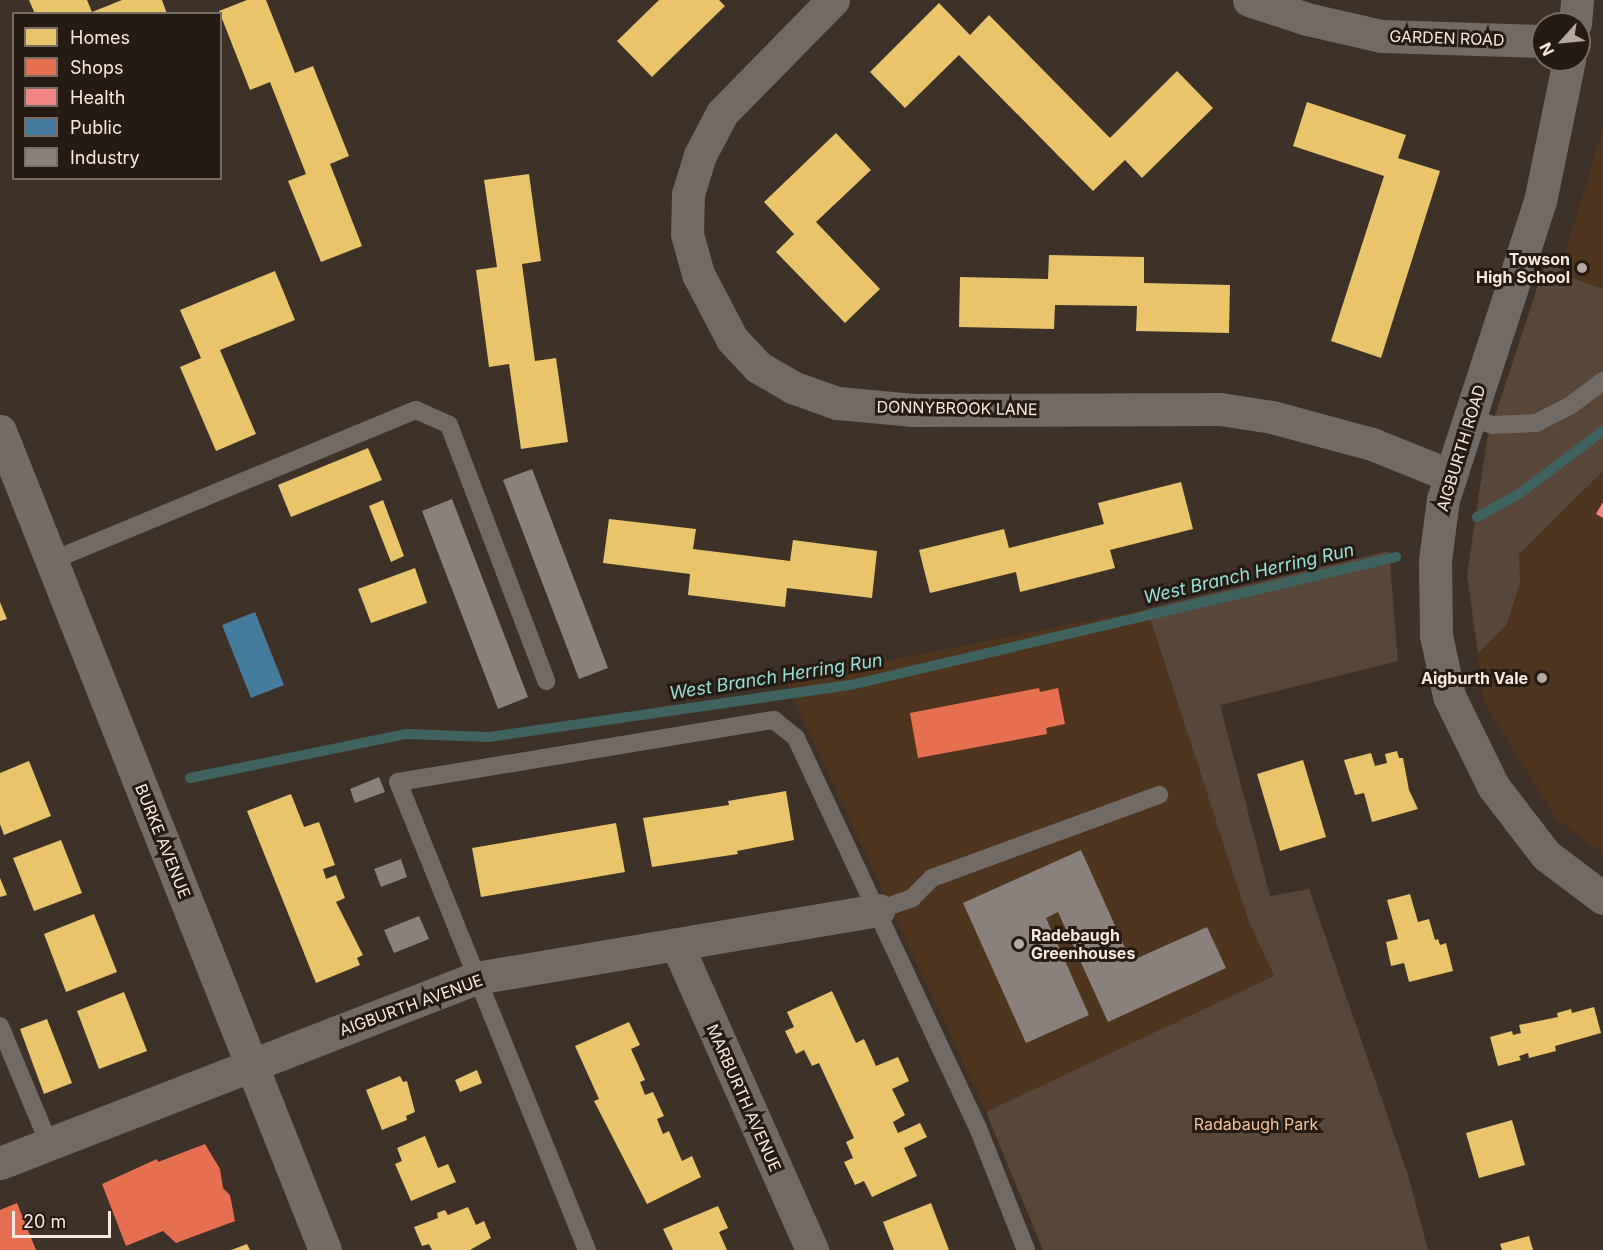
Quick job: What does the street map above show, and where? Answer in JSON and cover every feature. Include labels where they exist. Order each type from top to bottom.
[{"type":"street","name":"DONNYBROOK LANE","points":[[833,0],[722,112],[700,155],[688,194],[687,234],[698,274],[732,339],[758,367],[792,387],[837,403],[914,410],[1220,410],[1262,416],[1331,430],[1449,474]]},
{"type":"street","name":"GARDEN ROAD","points":[[1249,0],[1308,20],[1381,36],[1531,41]]},
{"type":"street","name":"AIGBURTH ROAD","points":[[1566,72],[1539,201],[1449,474],[1438,526],[1436,635],[1449,696],[1477,758],[1527,835],[1566,873],[1603,898]]},
{"type":"street","name":"BURKE AVENUE","points":[[0,431],[326,1250]]},
{"type":"street","name":"AIGBURTH AVENUE","points":[[0,1163],[476,978],[878,910]]},
{"type":"street","name":"MARBURTH AVENUE","points":[[677,945],[812,1250]]},
{"type":"lane","points":[[1469,417],[1492,425],[1536,423],[1571,405],[1603,381]]},
{"type":"lane","points":[[51,561],[416,410],[449,425],[546,681]]},
{"type":"lane","points":[[587,1250],[398,782],[774,720],[796,738],[878,910],[978,1128],[1026,1250]]},
{"type":"lane","points":[[878,910],[912,898],[933,878],[1159,795]]},
{"type":"lane","points":[[0,1026],[49,1144]]},
{"type":"shaded area","name":"Towson High School","points":[[1603,128],[1603,345],[1540,336]]},
{"type":"shaded area","name":"Aigburth Vale","points":[[1603,462],[1603,853],[1557,820],[1484,703],[1467,575]]},
{"type":"shaded area","points":[[1147,609],[1249,922],[1274,976],[986,1112],[785,681]]},
{"type":"green space","points":[[1547,258],[1567,276],[1603,289],[1603,471],[1519,554],[1520,582],[1507,624],[1478,653],[1467,575],[1487,440]]},
{"type":"green space","name":"Radabaugh Park","points":[[1389,551],[1398,661],[1220,705],[1270,896],[1309,889],[1408,1175],[1428,1250],[1043,1250],[986,1112],[1274,976],[1249,922],[1147,609]]},
{"type":"building: Homes","points":[[29,0],[87,0],[92,12],[34,12]]},
{"type":"building: Homes","points":[[122,0],[162,0],[166,12],[92,12]]},
{"type":"building: Homes","points":[[247,0],[266,0],[295,73],[313,66],[349,156],[330,164],[362,246],[321,262],[288,181],[306,174],[270,82],[250,90],[222,19],[222,12],[219,11]]},
{"type":"building: Homes","points":[[659,0],[719,0],[725,6],[652,77],[617,41]]},
{"type":"building: Homes","points":[[939,3],[970,35],[989,15],[1110,138],[1177,71],[1213,108],[1142,178],[1125,160],[1093,191],[959,55],[905,108],[870,72]]},
{"type":"building: Homes","points":[[1307,102],[1406,135],[1398,158],[1440,171],[1381,358],[1331,341],[1384,176],[1293,146]]},
{"type":"building: Homes","points":[[836,133],[871,170],[816,222],[880,289],[845,323],[776,252],[794,234],[764,202]]},
{"type":"building: Homes","points":[[529,174],[541,261],[522,264],[535,361],[556,358],[568,442],[521,449],[509,364],[489,367],[476,270],[497,267],[484,180]]},
{"type":"building: Homes","points":[[1049,255],[1144,257],[1144,283],[1230,285],[1229,333],[1136,331],[1137,306],[1055,305],[1054,329],[959,327],[960,277],[1048,279]]},
{"type":"building: Homes","points":[[275,271],[295,320],[220,350],[256,434],[216,451],[180,367],[201,358],[180,310]]},
{"type":"building: Homes","points":[[368,448],[382,480],[291,517],[278,485]]},
{"type":"building: Homes","points":[[1181,482],[1193,529],[1110,550],[1115,568],[1020,592],[1016,572],[930,593],[919,550],[1004,529],[1009,548],[1104,524],[1098,503]]},
{"type":"building: Homes","points":[[383,500],[404,556],[391,562],[369,506]]},
{"type":"building: Homes","points":[[609,519],[696,529],[693,549],[790,561],[793,540],[877,551],[872,598],[787,588],[785,607],[688,595],[690,574],[603,563]]},
{"type":"building: Homes","points":[[415,568],[427,603],[371,623],[358,589]]},
{"type":"building: Homes","points":[[0,602],[7,619],[0,621]]},
{"type":"building: Homes","points":[[1397,751],[1399,758],[1403,758],[1409,790],[1418,809],[1372,822],[1364,793],[1355,795],[1344,760],[1371,753],[1375,766],[1387,763],[1385,754]]},
{"type":"building: Homes","points":[[1303,760],[1326,837],[1280,851],[1257,774]]},
{"type":"building: Homes","points":[[29,761],[51,816],[4,835],[0,824],[0,773]]},
{"type":"building: Homes","points":[[786,791],[794,840],[737,851],[738,854],[652,867],[643,818],[729,805],[728,801]]},
{"type":"building: Homes","points":[[291,794],[304,827],[319,822],[335,865],[323,869],[326,879],[336,875],[345,898],[336,902],[363,955],[357,958],[360,965],[316,983],[247,811]]},
{"type":"building: Homes","points":[[616,823],[625,872],[481,897],[472,848]]},
{"type":"building: Homes","points":[[61,840],[82,893],[34,911],[13,858]]},
{"type":"building: Homes","points":[[0,878],[7,895],[0,897]]},
{"type":"building: Homes","points":[[1410,894],[1418,922],[1429,919],[1435,940],[1438,939],[1440,945],[1446,943],[1453,971],[1409,982],[1404,963],[1391,966],[1386,942],[1398,939],[1387,900]]},
{"type":"building: Homes","points":[[94,914],[117,972],[66,992],[44,934]]},
{"type":"building: Homes","points":[[832,991],[856,1043],[864,1039],[876,1066],[898,1057],[909,1081],[892,1089],[905,1115],[893,1122],[898,1133],[920,1123],[927,1137],[904,1148],[917,1176],[872,1197],[864,1181],[855,1185],[844,1162],[853,1158],[846,1142],[854,1138],[819,1063],[812,1066],[804,1050],[796,1054],[785,1031],[794,1027],[787,1012]]},
{"type":"building: Homes","points":[[124,992],[147,1051],[99,1069],[77,1011]]},
{"type":"building: Homes","points":[[1594,1007],[1601,1033],[1555,1046],[1556,1051],[1529,1058],[1528,1053],[1519,1056],[1521,1060],[1498,1066],[1490,1037],[1512,1031],[1513,1035],[1521,1033],[1519,1025],[1558,1017],[1557,1013],[1571,1009],[1572,1013]]},
{"type":"building: Homes","points":[[47,1019],[72,1083],[44,1094],[20,1029]]},
{"type":"building: Homes","points":[[629,1022],[640,1045],[631,1049],[645,1080],[640,1082],[645,1095],[653,1092],[664,1116],[657,1119],[663,1134],[669,1131],[682,1161],[692,1156],[701,1177],[647,1204],[594,1101],[599,1099],[575,1046]]},
{"type":"building: Homes","points":[[477,1070],[482,1083],[460,1092],[455,1080]]},
{"type":"building: Homes","points":[[400,1076],[403,1082],[407,1081],[415,1112],[406,1116],[407,1120],[382,1130],[366,1090]]},
{"type":"building: Homes","points":[[1512,1120],[1525,1165],[1479,1178],[1466,1133]]},
{"type":"building: Homes","points":[[425,1136],[438,1168],[448,1164],[456,1182],[411,1201],[395,1164],[402,1161],[397,1148]]},
{"type":"building: Homes","points":[[931,1203],[949,1250],[894,1250],[883,1222]]},
{"type":"building: Homes","points":[[718,1206],[728,1228],[719,1232],[727,1250],[673,1250],[663,1229]]},
{"type":"building: Homes","points":[[468,1207],[476,1225],[484,1221],[491,1238],[470,1250],[432,1250],[429,1244],[422,1246],[414,1227],[438,1218],[437,1213],[445,1210],[448,1215]]},
{"type":"building: Homes","points":[[1529,1236],[1533,1250],[1502,1250],[1500,1244]]},
{"type":"building: Homes","points":[[247,1244],[250,1250],[231,1250]]},
{"type":"building: Shops","points":[[1039,688],[1040,692],[1058,688],[1065,724],[1046,728],[1047,734],[918,758],[910,713]]},
{"type":"building: Shops","points":[[205,1144],[220,1169],[223,1188],[230,1195],[235,1221],[176,1243],[163,1231],[126,1246],[102,1184],[157,1159],[158,1162]]},
{"type":"building: Shops","points":[[17,1203],[36,1250],[0,1250],[0,1210]]},
{"type":"building: Health","points":[[1603,502],[1603,518],[1596,514]]},
{"type":"building: Public","points":[[255,612],[284,685],[251,698],[222,625]]},
{"type":"building: Industry","points":[[532,469],[608,668],[579,679],[503,480]]},
{"type":"building: Industry","points":[[452,499],[528,697],[498,709],[422,511]]},
{"type":"building: Industry","points":[[379,777],[385,792],[355,803],[350,789]]},
{"type":"building: Industry","name":"Radebaugh Greenhouses","points":[[1081,850],[1131,961],[1207,927],[1226,968],[1108,1022],[1058,912],[1046,918],[1089,1015],[1026,1043],[963,903]]},
{"type":"building: Industry","points":[[401,859],[407,877],[381,887],[374,869]]},
{"type":"building: Industry","points":[[419,916],[429,939],[394,953],[384,930]]},
{"type":"waterway","name":"West Branch Herring Run","points":[[1477,517],[1519,494],[1603,431]]},
{"type":"waterway","name":"West Branch Herring Run","points":[[190,778],[407,734],[489,737],[851,685],[1396,557]]},
{"type":"place","name":"Towson High School","points":[[1582,268]]},
{"type":"place","name":"Aigburth Vale","points":[[1542,678]]},
{"type":"place","name":"Radebaugh Greenhouses","points":[[1019,944]]}]
